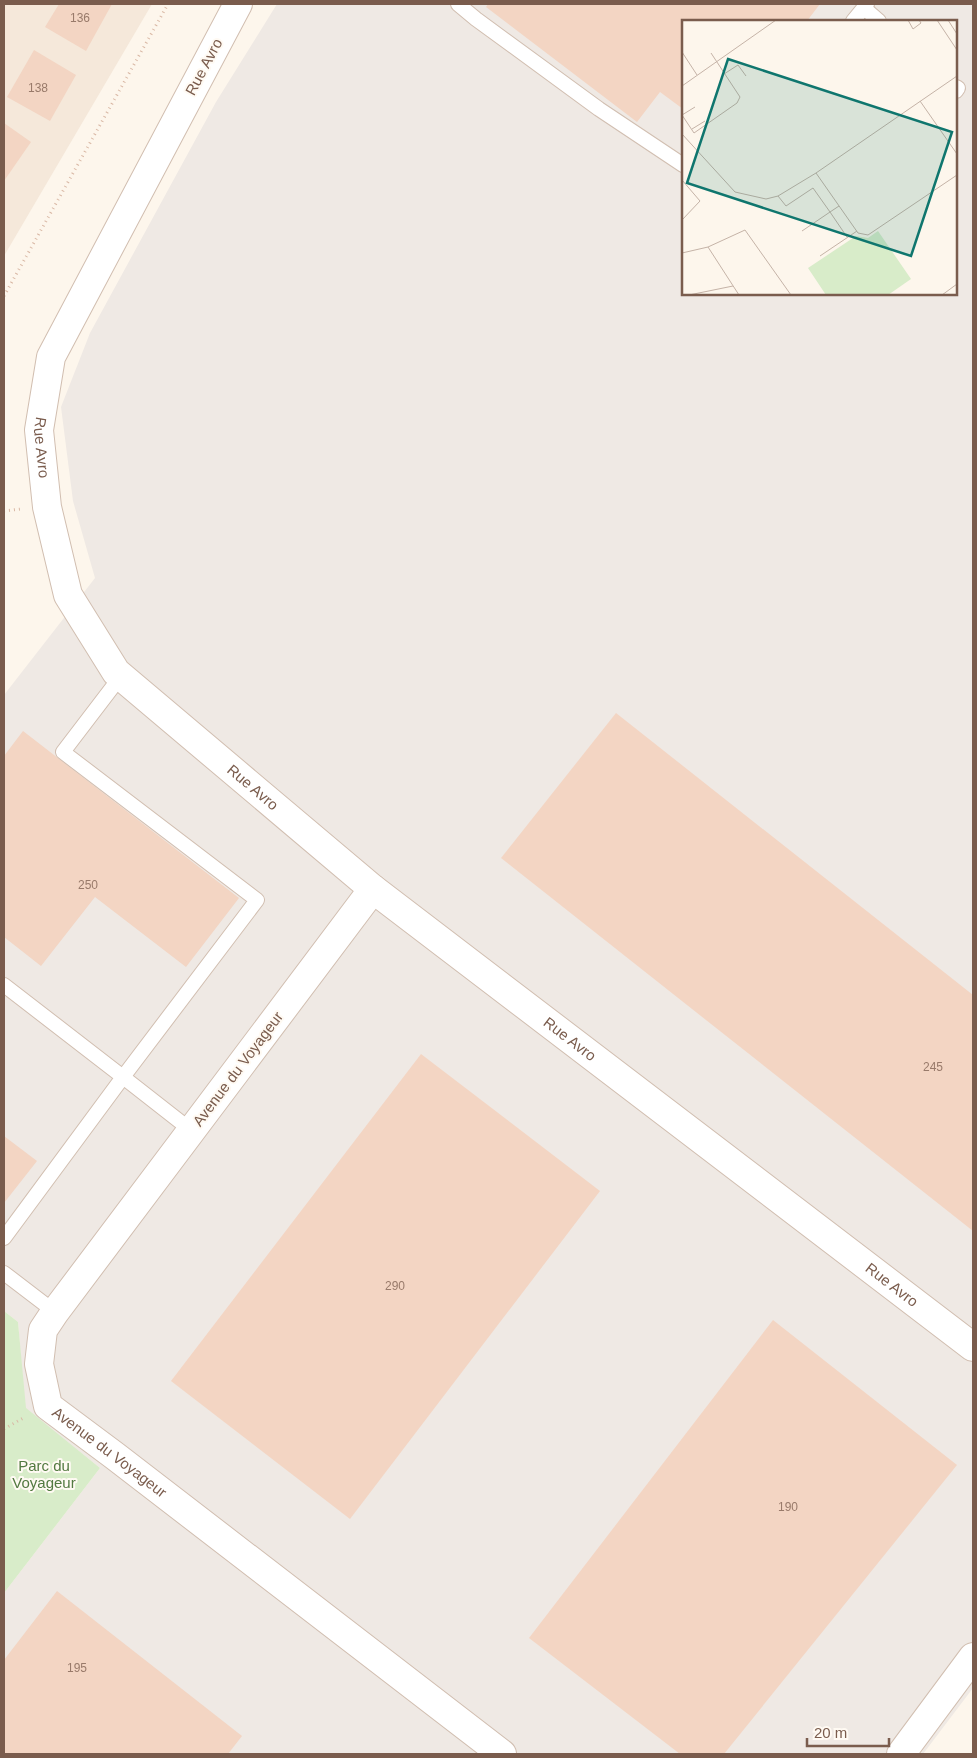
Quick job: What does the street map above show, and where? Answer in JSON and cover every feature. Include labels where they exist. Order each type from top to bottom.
[{"type":"street","name":"Rue Avro","points":[[238,4],[51,358],[39,430],[47,507],[68,595],[116,672],[373,889],[973,1347]]},
{"type":"street","name":"Avenue du Voyageur","points":[[373,889],[55,1312],[43,1330],[39,1364],[48,1406],[116,1456],[502,1754]]},
{"type":"street","points":[[901,1754],[973,1656]]},
{"type":"lane","points":[[458,4],[599,109],[682,165]]},
{"type":"lane","points":[[854,20],[866,6],[879,20]]},
{"type":"lane","points":[[4,1238],[257,900],[63,752],[121,676]]},
{"type":"lane","points":[[4,985],[192,1131]]},
{"type":"lane","points":[[4,1273],[55,1312]]},
{"type":"path","points":[[4,296],[168,4]]},
{"type":"shaded area","points":[[4,4],[152,4],[4,256]]},
{"type":"shaded area","points":[[277,4],[973,4],[973,1688],[923,1754],[4,1754],[4,1593],[100,1468],[25,1408],[18,1322],[4,1311],[4,695],[95,578],[73,501],[61,407],[90,333],[216,102]]},
{"type":"green space","name":"Parc du Voyageur","points":[[4,1311],[18,1322],[26,1408],[100,1468],[4,1593]]},
{"type":"building","points":[[59,4],[112,4],[86,51],[45,27]]},
{"type":"building","points":[[488,4],[820,4],[808,20],[682,20],[682,108],[660,92],[637,122],[486,7]]},
{"type":"building","points":[[34,50],[76,75],[50,121],[7,97]]},
{"type":"building","points":[[4,123],[31,142],[4,181]]},
{"type":"building","points":[[616,713],[973,995],[973,1231],[501,858]]},
{"type":"building","points":[[23,731],[239,898],[186,967],[95,897],[41,966],[4,937],[4,756]]},
{"type":"building","points":[[421,1054],[600,1191],[350,1519],[171,1381]]},
{"type":"building","points":[[4,1136],[37,1161],[4,1203]]},
{"type":"building","points":[[773,1320],[957,1465],[724,1754],[680,1754],[529,1638]]},
{"type":"building","points":[[57,1591],[242,1736],[228,1754],[4,1754],[4,1660]]}]
